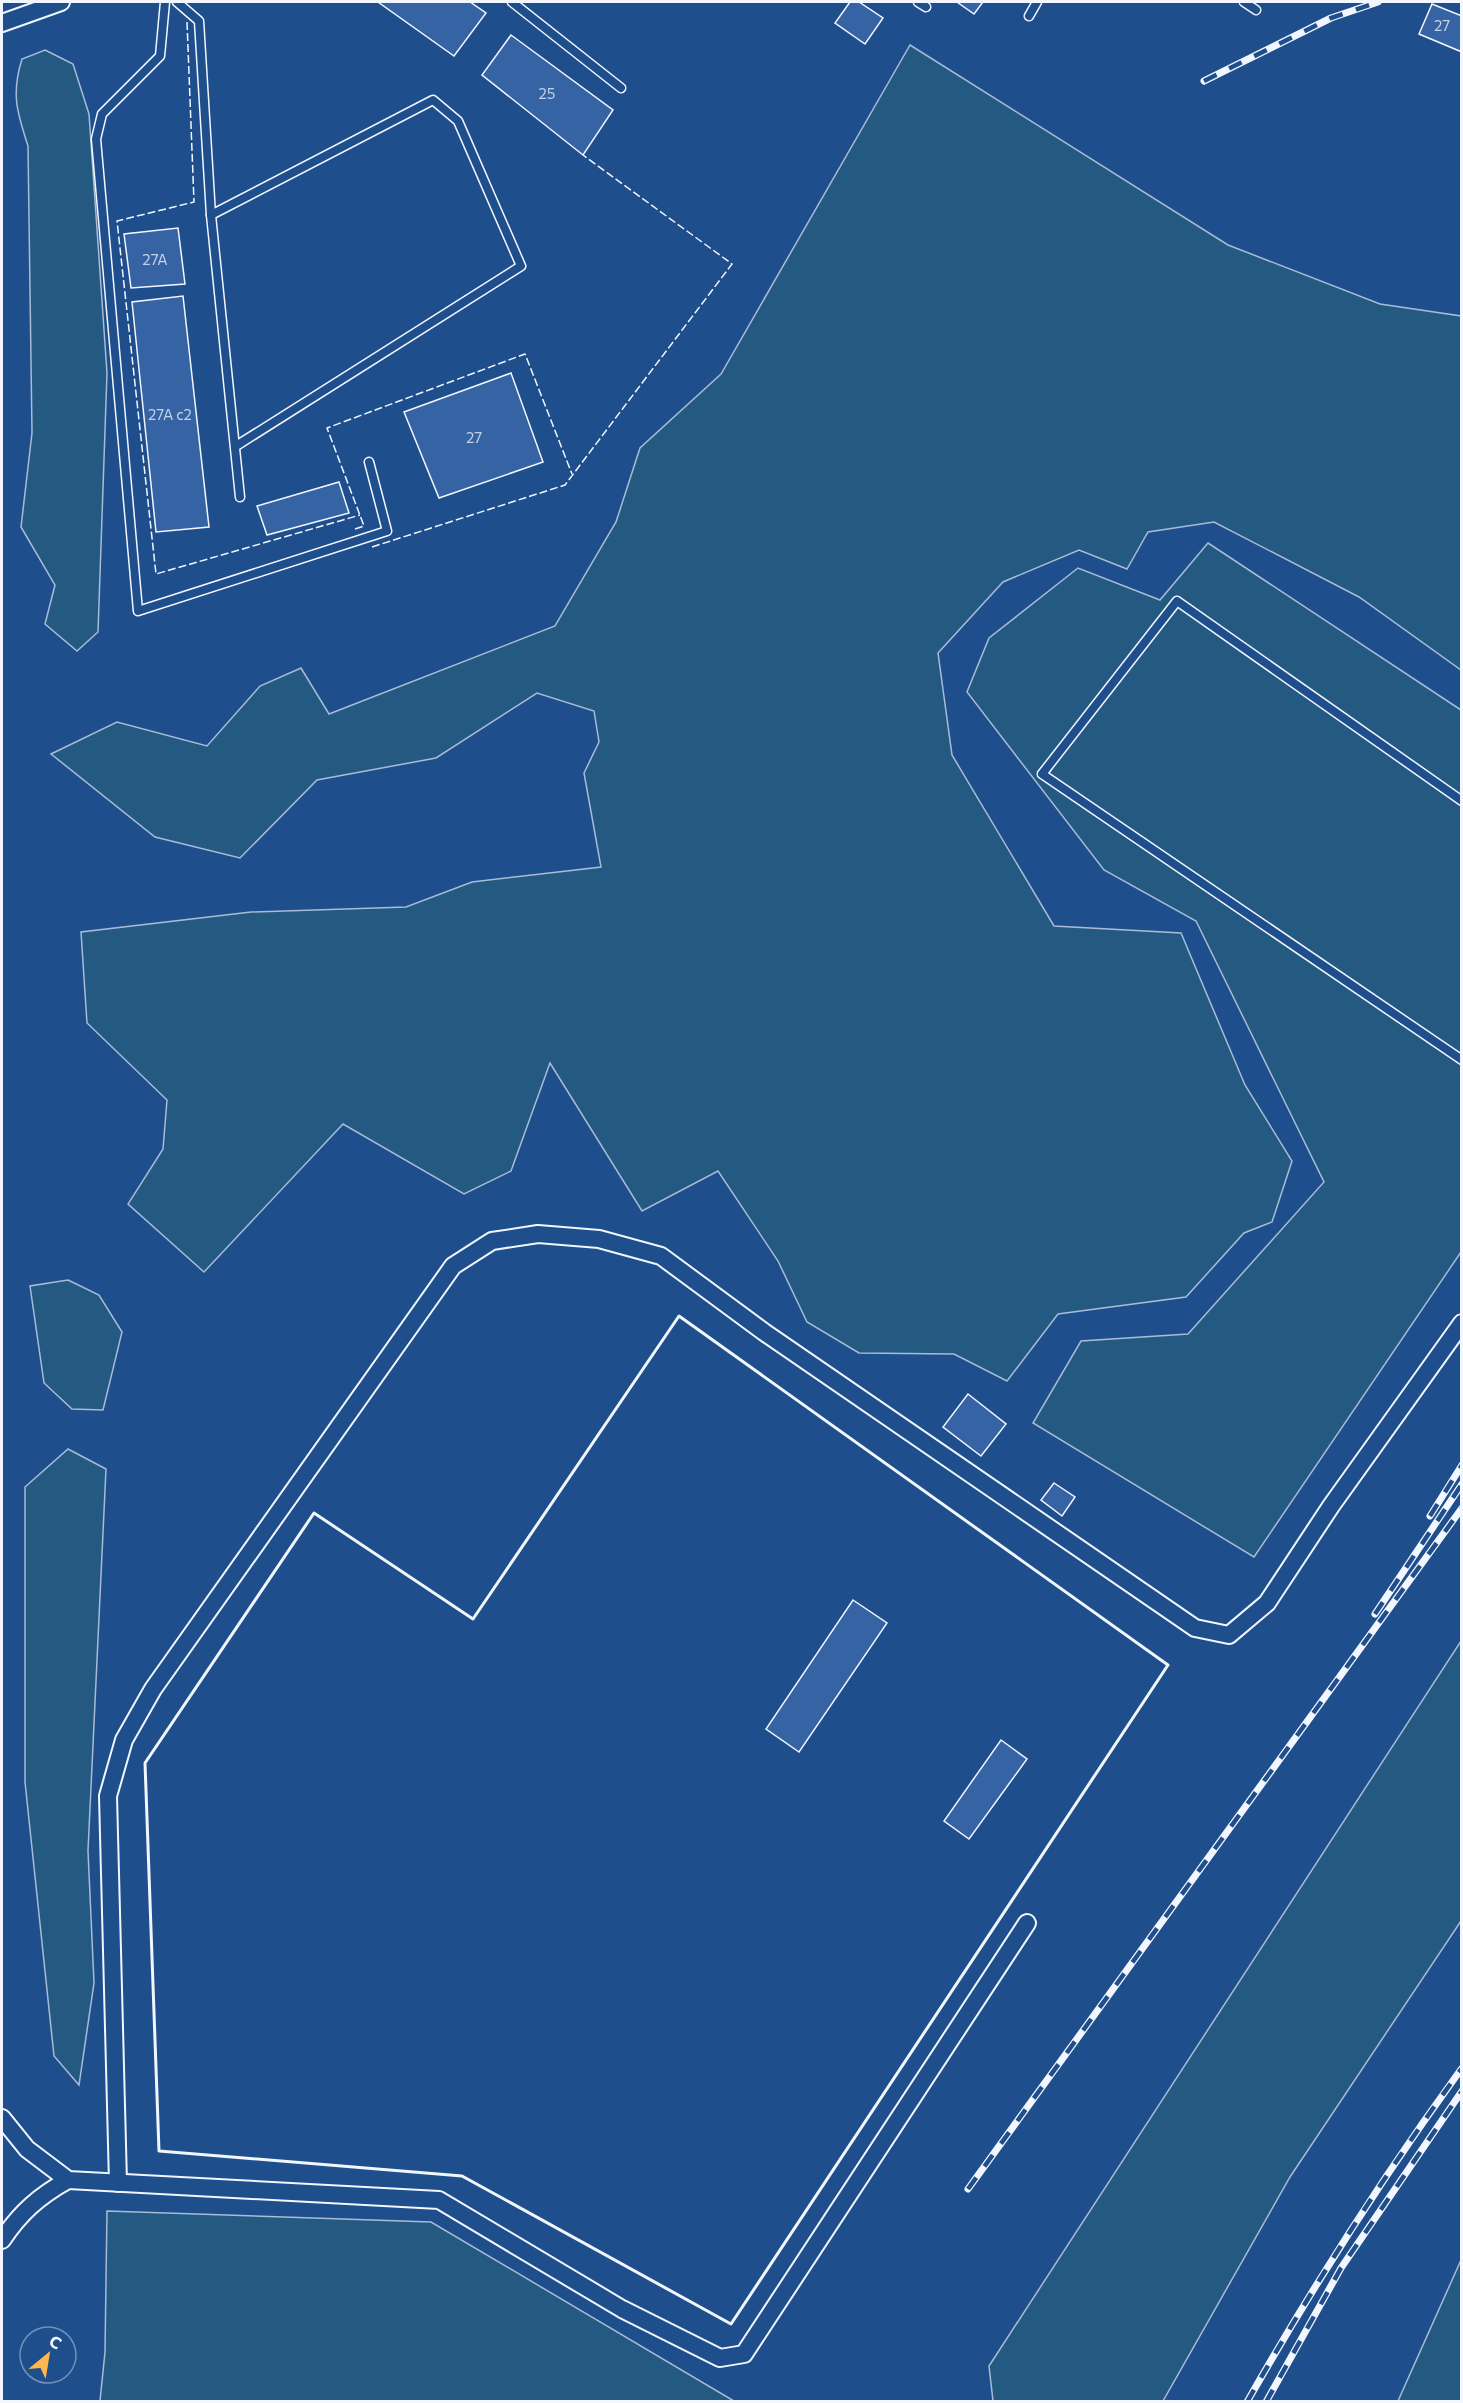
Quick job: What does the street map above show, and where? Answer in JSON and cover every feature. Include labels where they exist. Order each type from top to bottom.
[{"type":"street","points":[[2,23],[61,2]]},
{"type":"street","points":[[118,2183],[108,1796],[124,1740],[153,1689],[453,1266],[492,1241],[548,1235],[599,1239],[661,1256],[764,1332],[1195,1628],[1229,1635],[1267,1603],[1331,1506],[1461,1323]]},
{"type":"street","points":[[2,2240],[17,2216],[44,2193],[68,2180],[439,2200],[622,2309],[710,2354],[720,2358],[744,2354],[1027,1923]]},
{"type":"street","points":[[2,2118],[27,2149],[68,2180]]},
{"type":"lane","points":[[165,2],[160,56],[102,114],[96,139],[138,611],[387,531],[369,462]]},
{"type":"lane","points":[[177,2],[199,21],[211,215],[240,497]]},
{"type":"lane","points":[[512,2],[621,88]]},
{"type":"lane","points":[[918,2],[926,7]]},
{"type":"lane","points":[[1029,16],[1037,2]]},
{"type":"lane","points":[[1244,2],[1256,10]]},
{"type":"lane","points":[[211,215],[434,100],[458,121],[521,266],[236,446]]},
{"type":"lane","points":[[1461,801],[1177,601],[1041,774],[1461,1060]]},
{"type":"shaded area","points":[[910,45],[1228,245],[1380,304],[1461,316],[1461,670],[1359,597],[1214,522],[1148,532],[1127,569],[1079,550],[1003,582],[938,653],[952,755],[1054,926],[1181,933],[1245,1085],[1292,1161],[1272,1222],[1244,1233],[1186,1297],[1058,1314],[1007,1381],[954,1354],[859,1353],[807,1322],[778,1261],[718,1171],[642,1211],[550,1063],[511,1171],[464,1194],[343,1124],[204,1272],[128,1204],[163,1149],[167,1100],[87,1023],[81,932],[251,912],[406,907],[472,882],[601,867],[584,773],[599,742],[594,711],[537,693],[436,758],[317,780],[240,858],[155,837],[51,754],[117,722],[207,746],[260,686],[301,668],[329,714],[555,626],[616,522],[640,448],[721,374]]},
{"type":"shaded area","points":[[45,50],[73,64],[89,114],[107,373],[98,632],[77,651],[45,624],[55,585],[21,527],[32,433],[28,146],[18,113],[16,93],[22,59]]},
{"type":"shaded area","points":[[1208,543],[1461,710],[1461,1252],[1254,1557],[1033,1423],[1081,1341],[1188,1334],[1324,1182],[1196,921],[1104,870],[967,692],[989,638],[1078,568],[1160,600]]},
{"type":"shaded area","points":[[68,1280],[99,1295],[122,1332],[103,1410],[72,1409],[44,1383],[30,1286]]},
{"type":"shaded area","points":[[68,1449],[106,1469],[88,1851],[94,1983],[79,2085],[54,2056],[25,1782],[25,1487]]},
{"type":"shaded area","points":[[1461,1641],[1461,1921],[1290,2177],[1163,2401],[993,2401],[989,2366]]},
{"type":"shaded area","points":[[107,2211],[431,2222],[734,2401],[100,2401],[105,2352]]},
{"type":"shaded area","points":[[1461,2260],[1461,2401],[1398,2401]]},
{"type":"building","points":[[378,2],[470,2],[486,13],[454,56]]},
{"type":"building","points":[[850,2],[859,2],[883,18],[865,44],[835,23]]},
{"type":"building","points":[[957,2],[983,2],[974,14]]},
{"type":"building","points":[[1432,4],[1462,16],[1462,52],[1419,34]]},
{"type":"building","points":[[511,35],[613,110],[583,155],[482,75]]},
{"type":"building","points":[[178,228],[185,284],[131,288],[124,234]]},
{"type":"building","points":[[183,296],[209,527],[156,532],[132,302]]},
{"type":"building","points":[[511,373],[543,462],[439,498],[404,412]]},
{"type":"building","points":[[339,482],[349,513],[267,535],[257,506]]},
{"type":"building","points":[[968,1394],[1006,1424],[981,1456],[943,1427]]},
{"type":"building","points":[[1054,1483],[1075,1497],[1062,1516],[1041,1500]]},
{"type":"building","points":[[853,1600],[887,1623],[799,1752],[766,1729]]},
{"type":"building","points":[[1001,1740],[1027,1759],[969,1839],[944,1821]]},
{"type":"railway","points":[[1204,81],[1331,18],[1378,2]]},
{"type":"railway","points":[[1430,1516],[1462,1465]]},
{"type":"railway","points":[[1375,1614],[1462,1484]]},
{"type":"railway","points":[[968,2189],[1462,1508]]},
{"type":"railway","points":[[1247,2402],[1297,2316],[1350,2232],[1462,2068]]},
{"type":"railway","points":[[1266,2402],[1341,2268],[1462,2091]]},
{"type":"fence","points":[[187,22],[194,202],[117,221],[156,574],[360,515]]},
{"type":"fence","points":[[372,547],[565,485],[732,264],[583,155]]},
{"type":"fence","points":[[355,529],[364,526],[327,428],[525,354],[572,474]]},
{"type":"wall","points":[[679,1316],[1168,1665],[731,2324],[462,2176],[159,2151],[145,1763],[314,1513],[473,1619],[679,1316]]}]
